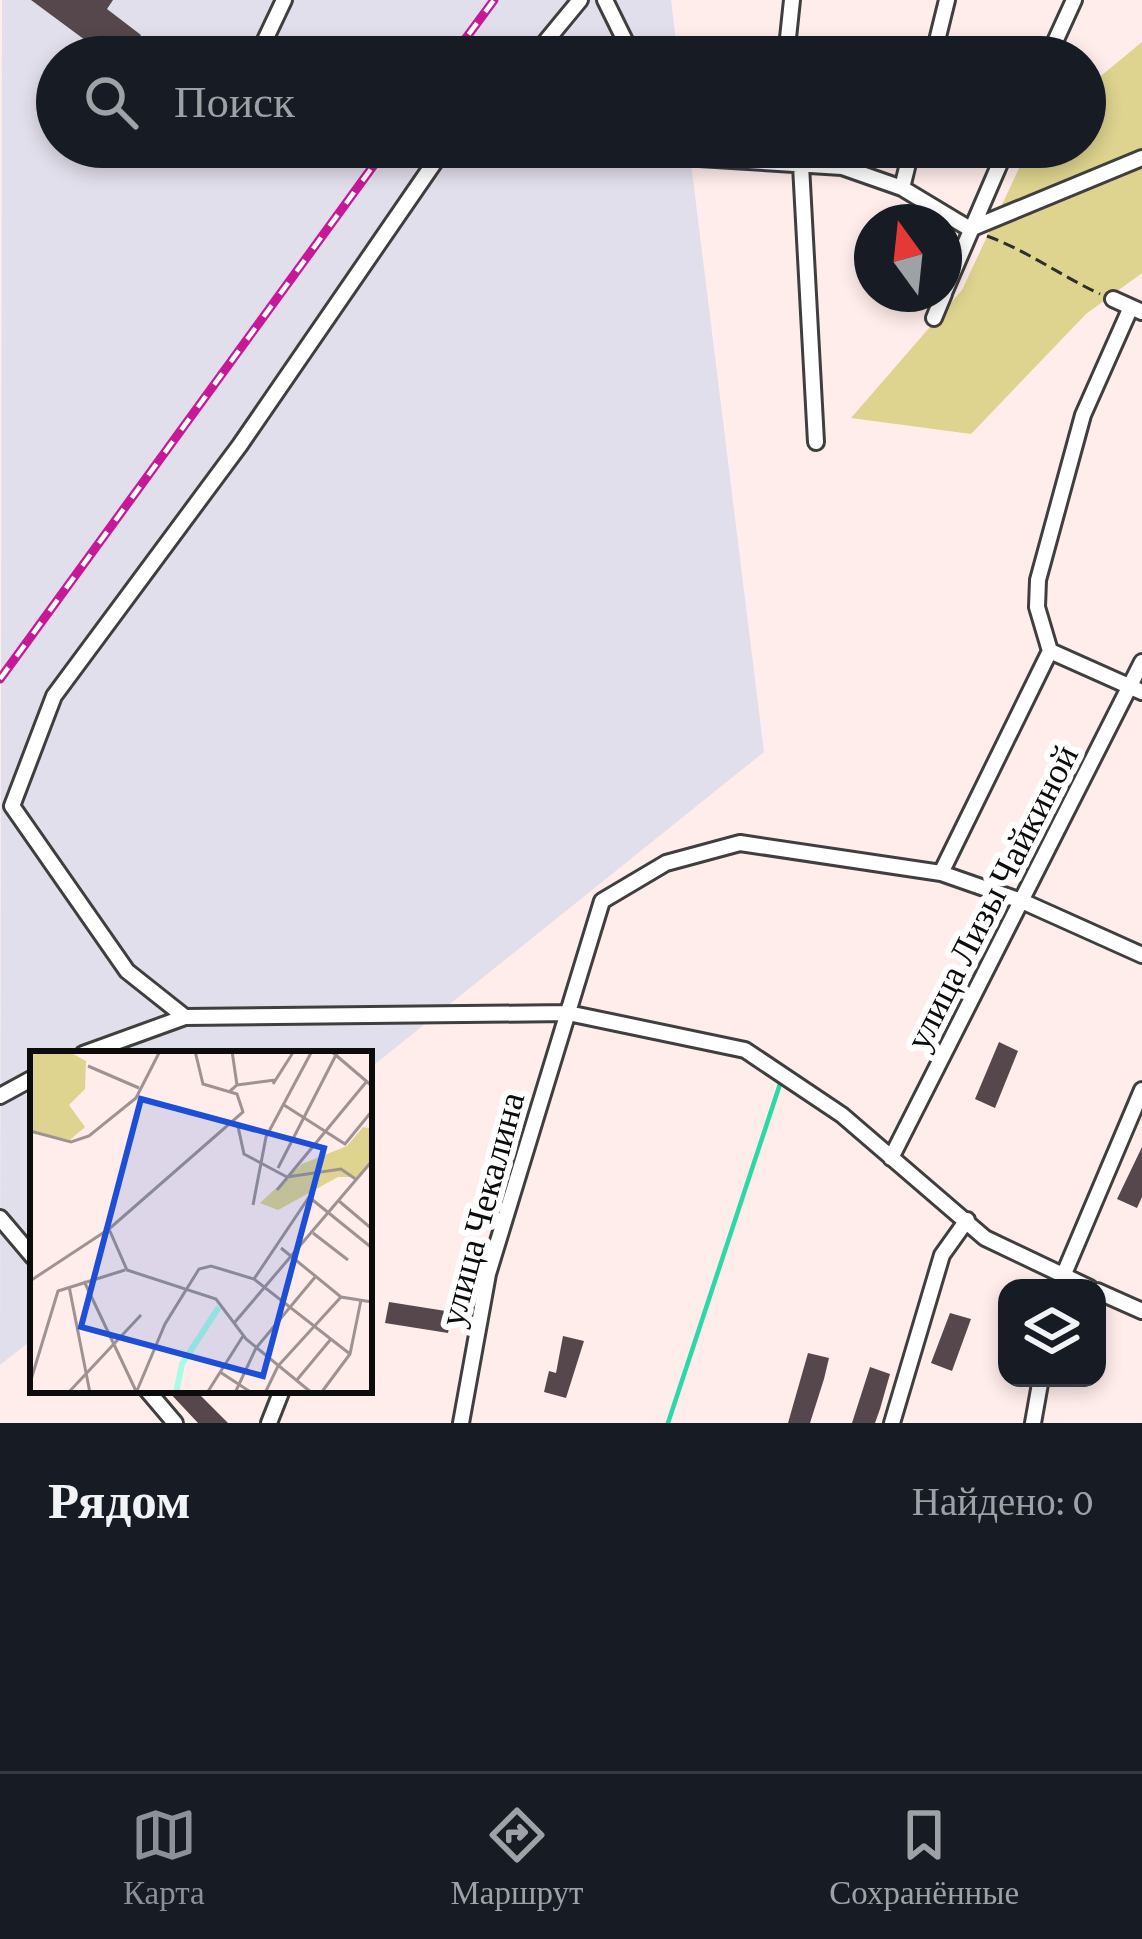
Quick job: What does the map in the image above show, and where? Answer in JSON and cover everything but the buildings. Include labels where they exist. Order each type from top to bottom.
[{"type":"street","points":[[267,36],[284,0]]},
{"type":"street","points":[[550,36],[580,0]]},
{"type":"street","points":[[605,0],[623,36]]},
{"type":"street","points":[[788,36],[792,0]]},
{"type":"street","points":[[938,36],[947,0]]},
{"type":"street","points":[[1058,36],[1074,0]]},
{"type":"street","points":[[970,229],[1142,158]]},
{"type":"street","points":[[0,821],[12,806],[54,696],[240,445],[431,168]]},
{"type":"street","points":[[803,168],[816,442]]},
{"type":"street","points":[[845,168],[902,188],[970,229]]},
{"type":"street","points":[[902,188],[907,168]]},
{"type":"street","points":[[962,249],[998,168]]},
{"type":"street","points":[[941,873],[1050,650],[1037,607],[1038,580],[1083,415],[1137,310],[1113,299]]},
{"type":"street","points":[[934,318],[936,312]]},
{"type":"street","points":[[1050,650],[1136,690]]},
{"type":"street","name":"улица Лизы Чайкиной","points":[[891,1158],[1136,690],[1142,662]]},
{"type":"street","points":[[12,806],[127,971],[185,1017]]},
{"type":"street","name":"улица Чекалина","points":[[461,1423],[488,1274],[602,901],[665,863],[740,843],[941,873],[1024,902],[1142,955]]},
{"type":"street","points":[[91,1051],[185,1017],[568,1013],[745,1050],[842,1115],[985,1238],[1057,1279]]},
{"type":"street","points":[[0,1096],[30,1080]]},
{"type":"street","points":[[1061,1279],[1142,1090]]},
{"type":"street","points":[[0,1218],[30,1253]]},
{"type":"street","points":[[892,1423],[942,1255],[967,1220]]},
{"type":"street","points":[[1106,1295],[1142,1311]]},
{"type":"street","points":[[1033,1423],[1039,1387]]},
{"type":"street","points":[[150,1393],[175,1423]]},
{"type":"street","points":[[269,1423],[281,1393]]},
{"type":"path","points":[[970,229],[1025,250],[1063,278],[1113,299]]},
{"type":"shaded area","points":[[2,0],[671,0],[675,36],[36,36],[36,168],[692,168],[764,752],[372,1067],[372,1051],[30,1051],[30,1341],[0,1365]]},
{"type":"shaded area","points":[[1142,42],[1142,273],[1086,314],[971,434],[851,418],[943,312],[962,312],[962,290],[1019,168],[1106,168],[1106,72]]},
{"type":"waterway","points":[[668,1423],[780,1084]]},
{"type":"railway","points":[[467,36],[494,0]]},
{"type":"railway","points":[[0,679],[372,168]]}]
